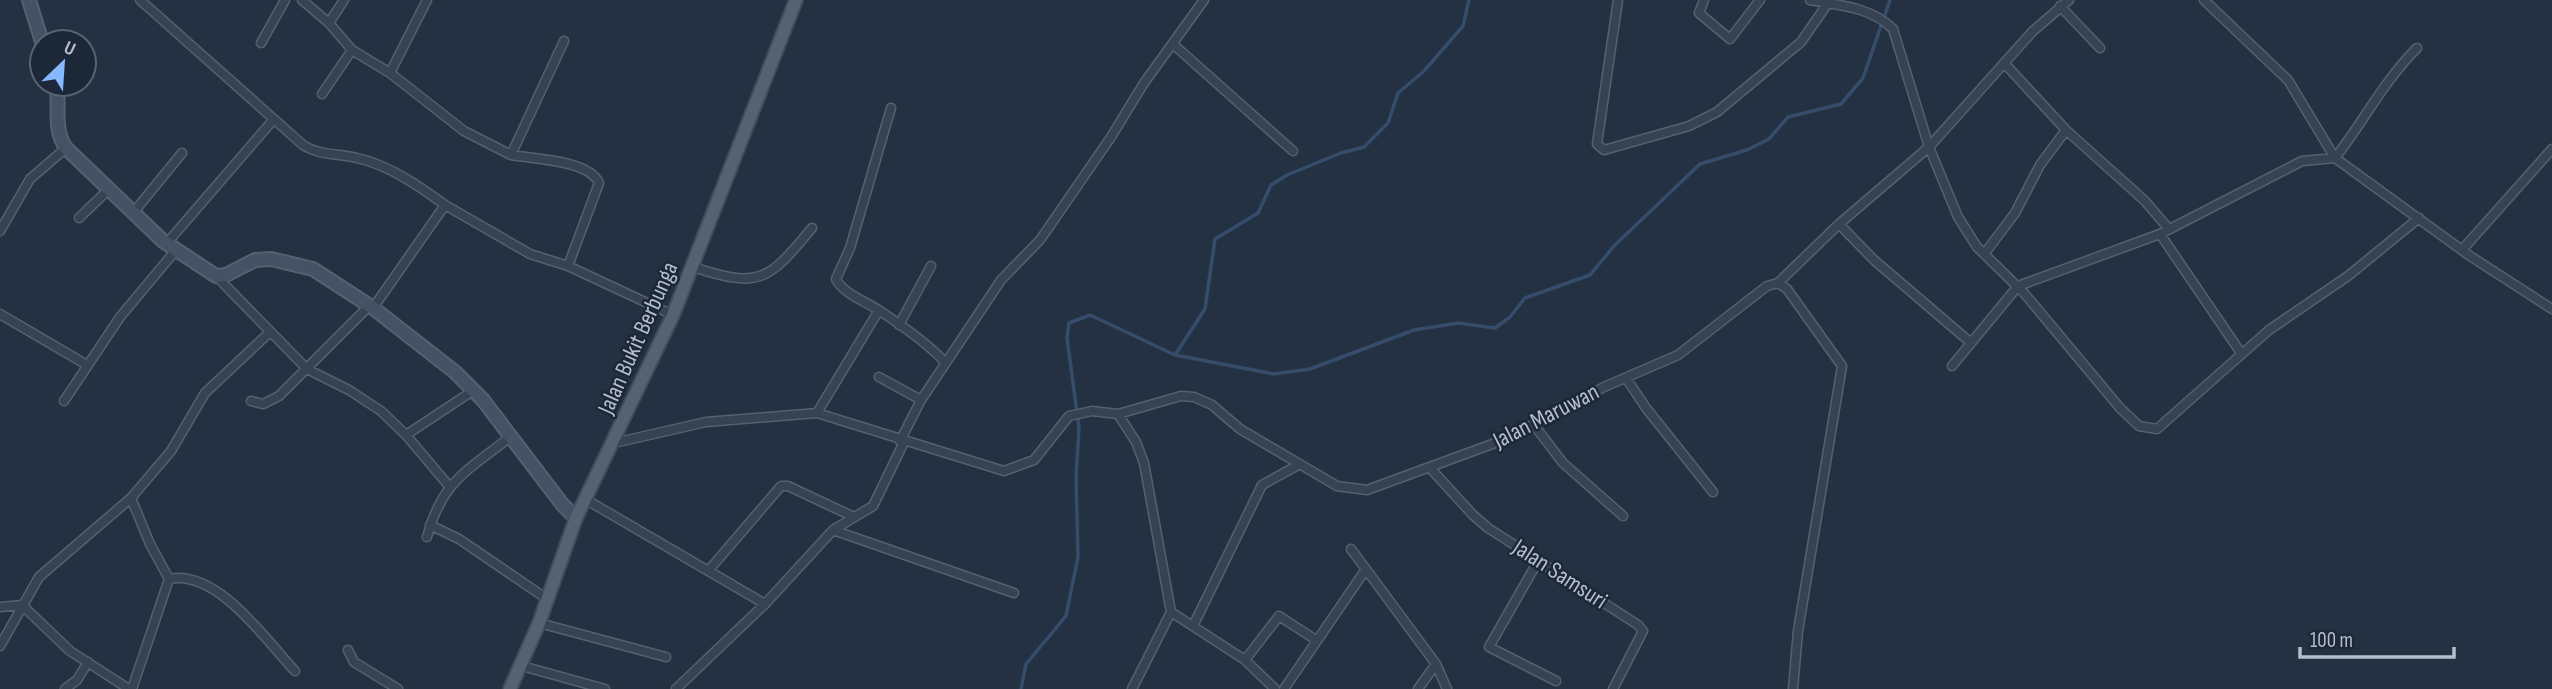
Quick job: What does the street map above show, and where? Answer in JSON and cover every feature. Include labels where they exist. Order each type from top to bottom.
[{"type":"main road","name":"Jalan Bukit Berbunga","points":[[510,689],[539,623],[576,518],[614,443],[693,267],[796,0]]},
{"type":"street","points":[[29,0],[38,28]]},
{"type":"street","points":[[140,0],[310,149],[372,162],[418,185],[445,205],[530,254],[568,266],[673,315]]},
{"type":"street","points":[[261,43],[285,0]]},
{"type":"street","points":[[302,0],[329,23],[352,50],[390,73],[464,131],[511,155],[585,168],[597,176],[599,183],[568,266]]},
{"type":"street","points":[[329,23],[344,0]]},
{"type":"street","points":[[390,73],[427,0]]},
{"type":"street","points":[[676,689],[765,604],[833,530],[873,506],[921,400],[945,362],[1001,280],[1040,240],[1137,93],[1204,0]]},
{"type":"street","points":[[1618,0],[1597,144],[1604,150],[1689,126],[1717,112],[1801,42],[1828,3]]},
{"type":"street","points":[[1704,0],[1699,13],[1729,39],[1760,0]]},
{"type":"street","points":[[1810,0],[1867,12],[1882,19],[1892,29],[1929,148],[1958,217],[1984,253],[2018,286],[2115,402],[2146,429],[2157,429],[2269,330],[2348,276],[2419,218]]},
{"type":"street","name":"Jalan Maruwan","points":[[902,442],[998,471],[1013,470],[1034,460],[1069,415],[1092,411],[1118,414],[1181,396],[1202,399],[1240,429],[1337,486],[1354,491],[1367,490],[1431,469],[1534,425],[1678,355],[1767,286],[1777,283],[1839,224],[1929,148],[2006,65],[2033,31],[2069,0]]},
{"type":"street","points":[[2204,0],[2288,80],[2334,158],[2462,250],[2552,309]]},
{"type":"street","points":[[2060,6],[2100,48]]},
{"type":"street","points":[[511,155],[564,41]]},
{"type":"street","points":[[1174,45],[1293,151]]},
{"type":"street","points":[[1952,366],[1969,342],[2018,286],[2160,234],[2302,161],[2334,158],[2364,121],[2391,74],[2417,48]]},
{"type":"street","points":[[322,94],[352,50]]},
{"type":"street","points":[[2006,65],[2066,130],[2145,201],[2168,229]]},
{"type":"street","points":[[59,98],[57,130],[66,148],[108,190],[172,246],[216,276],[307,369],[360,396],[406,435],[449,486]]},
{"type":"street","points":[[891,108],[850,248],[836,279],[842,288],[879,310],[945,362]]},
{"type":"street","points":[[64,401],[172,246],[274,119]]},
{"type":"street","points":[[1984,253],[2015,213],[2040,165],[2066,130]]},
{"type":"street","points":[[0,232],[30,179],[66,148]]},
{"type":"street","points":[[2462,250],[2552,149]]},
{"type":"street","points":[[133,213],[181,153]]},
{"type":"street","points":[[79,218],[108,190]]},
{"type":"street","points":[[251,401],[263,404],[271,401],[371,307],[445,205]]},
{"type":"street","points":[[1839,224],[1874,261],[1969,342]]},
{"type":"street","points":[[693,267],[731,279],[754,280],[775,268],[812,228]]},
{"type":"street","points":[[2160,234],[2241,353]]},
{"type":"street","points":[[216,276],[226,275],[256,260],[268,258],[313,270],[371,307],[474,390],[576,518]]},
{"type":"street","points":[[899,325],[931,266]]},
{"type":"street","points":[[1777,283],[1787,289],[1842,366],[1798,631],[1793,689]]},
{"type":"street","points":[[817,413],[879,310]]},
{"type":"street","points":[[0,314],[87,365]]},
{"type":"street","points":[[0,646],[39,577],[131,498],[171,451],[205,393],[271,332]]},
{"type":"street","points":[[879,377],[921,400]]},
{"type":"street","points":[[1626,378],[1646,408],[1713,492]]},
{"type":"street","points":[[406,435],[474,390]]},
{"type":"street","points":[[614,443],[706,422],[817,413],[902,442]]},
{"type":"street","points":[[1118,414],[1136,442],[1144,463],[1171,612],[1133,689]]},
{"type":"street","points":[[1534,425],[1563,463],[1623,516]]},
{"type":"street","points":[[427,537],[435,507],[449,486],[510,437]]},
{"type":"street","points":[[1194,624],[1259,489],[1268,479],[1300,464]]},
{"type":"street","name":"Jalan Samsuri","points":[[1431,469],[1473,515],[1538,561],[1631,619],[1643,631],[1613,689]]},
{"type":"street","points":[[709,570],[781,486],[788,486],[854,517]]},
{"type":"street","points":[[0,607],[22,606],[70,652],[131,689],[169,579],[150,544],[131,498]]},
{"type":"street","points":[[585,499],[765,604]]},
{"type":"street","points":[[430,525],[458,539],[547,599]]},
{"type":"street","points":[[833,530],[1014,593]]},
{"type":"street","points":[[1351,549],[1436,664],[1447,689]]},
{"type":"street","points":[[1538,561],[1489,647],[1556,681]]},
{"type":"street","points":[[1284,689],[1366,569]]},
{"type":"street","points":[[169,579],[191,578],[212,587],[295,671]]},
{"type":"street","points":[[1171,612],[1194,624],[1245,660],[1275,689]]},
{"type":"street","points":[[1245,660],[1279,616],[1316,640]]},
{"type":"street","points":[[539,623],[666,657]]},
{"type":"street","points":[[348,650],[354,662],[398,689]]},
{"type":"street","points":[[65,689],[77,680],[88,662]]},
{"type":"street","points":[[1418,689],[1436,664]]},
{"type":"street","points":[[522,666],[605,689]]},
{"type":"waterway","points":[[1175,355],[1205,309],[1215,239],[1258,213],[1271,185],[1287,175],[1341,153],[1364,147],[1388,123],[1398,93],[1424,71],[1463,26],[1469,0]]},
{"type":"waterway","points":[[1021,689],[1026,664],[1066,616],[1078,557],[1076,478],[1079,428],[1067,338],[1069,323],[1090,315],[1175,355],[1274,374],[1310,369],[1414,330],[1458,323],[1495,328],[1510,317],[1525,298],[1590,275],[1614,246],[1700,164],[1747,150],[1769,139],[1788,117],[1841,104],[1863,78],[1890,0]]}]
